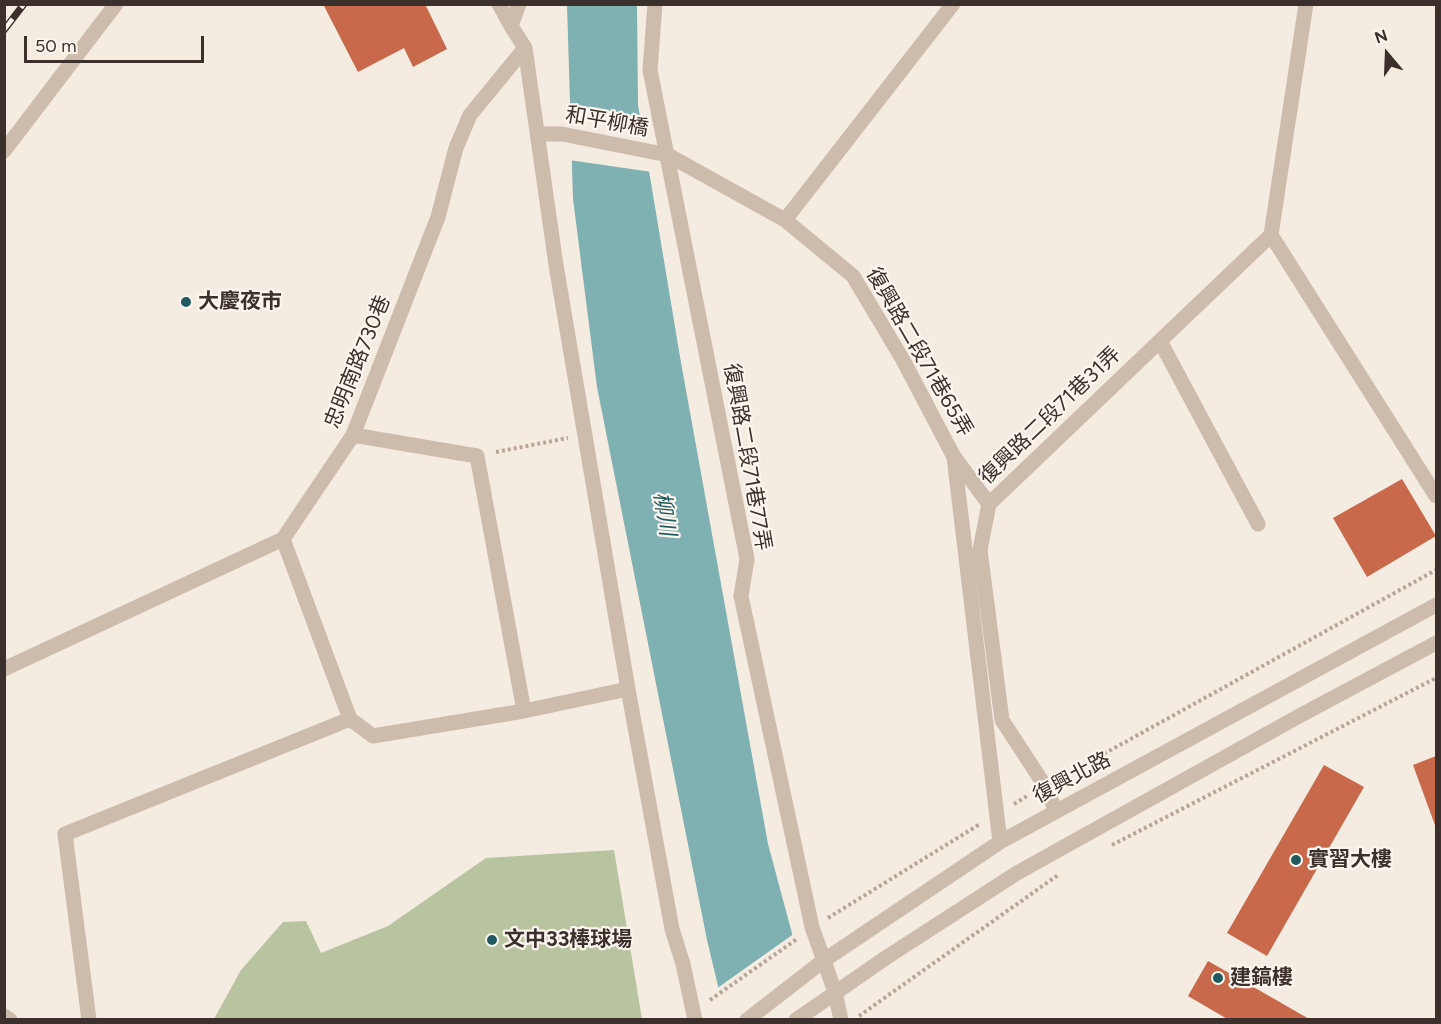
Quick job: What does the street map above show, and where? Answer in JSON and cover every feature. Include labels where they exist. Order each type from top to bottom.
[{"type":"street","points":[[4,151],[116,4]]},
{"type":"street","points":[[498,4],[525,48],[556,265],[628,689],[672,929],[698,1013]]},
{"type":"street","points":[[511,26],[519,4]]},
{"type":"street","name":"復興路二段71巷77弄","points":[[655,4],[650,70],[747,559],[741,596],[810,929],[829,996],[841,1020]]},
{"type":"street","points":[[785,220],[953,4]]},
{"type":"street","points":[[1306,4],[1271,235],[1437,496]]},
{"type":"street","name":"忠明南路730巷","points":[[283,539],[353,435],[438,218],[456,148],[470,115],[525,48]]},
{"type":"street","name":"和平柳橋","points":[[538,134],[562,134],[665,154],[785,220]]},
{"type":"street","name":"復興路二段71巷65弄","points":[[785,220],[853,276],[903,360],[954,457],[1000,842]]},
{"type":"street","name":"復興路二段71巷31弄","points":[[1056,811],[1046,786],[1002,720],[980,550],[989,504],[1271,235]]},
{"type":"street","points":[[1160,341],[1258,524]]},
{"type":"street","points":[[353,435],[477,456],[524,711]]},
{"type":"street","points":[[954,457],[989,504]]},
{"type":"street","points":[[4,669],[283,539],[350,719],[373,736],[524,711],[628,689]]},
{"type":"street","name":"復興北路","points":[[747,1020],[819,965],[1000,842],[1437,605]]},
{"type":"street","points":[[796,1020],[1017,873],[1301,715],[1437,643]]},
{"type":"street","points":[[89,1020],[65,834],[350,719]]},
{"type":"street","points":[[4,1016],[10,1020]]},
{"type":"path","points":[[477,456],[585,434]]},
{"type":"path","points":[[698,1013],[810,929],[998,813],[1437,570]]},
{"type":"path","points":[[1111,846],[1437,678]]},
{"type":"path","points":[[854,1020],[1059,874]]},
{"type":"green space","name":"文中33棒球場","points":[[614,850],[642,1019],[214,1019],[241,970],[283,922],[306,921],[321,953],[388,926],[486,858]]},
{"type":"water","name":"柳川","points":[[567,5],[637,5],[638,105],[680,357],[768,844],[815,1019],[726,1019],[707,940],[597,387],[573,199]]},
{"type":"pier","points":[[567,103],[643,117],[652,172],[569,160]]},
{"type":"pier","points":[[795,933],[818,1020],[723,1020],[716,989]]},
{"type":"building","points":[[326,4],[425,4],[447,49],[413,67],[404,48],[358,72],[324,6]]},
{"type":"building","points":[[1402,479],[1436,536],[1367,577],[1333,518]]},
{"type":"building","points":[[1436,756],[1436,828],[1413,765]]},
{"type":"building","name":"實習大樓","points":[[1324,765],[1364,787],[1267,956],[1227,933]]},
{"type":"building","name":"建鎬樓","points":[[1208,961],[1311,1020],[1229,1020],[1188,996]]},
{"type":"railway","points":[[4,30],[24,4]]},
{"type":"place","name":"大慶夜市","points":[[186,302]]},
{"type":"place","name":"實習大樓","points":[[1296,860]]},
{"type":"place","name":"文中33棒球場","points":[[492,940]]},
{"type":"place","name":"建鎬樓","points":[[1218,978]]}]
